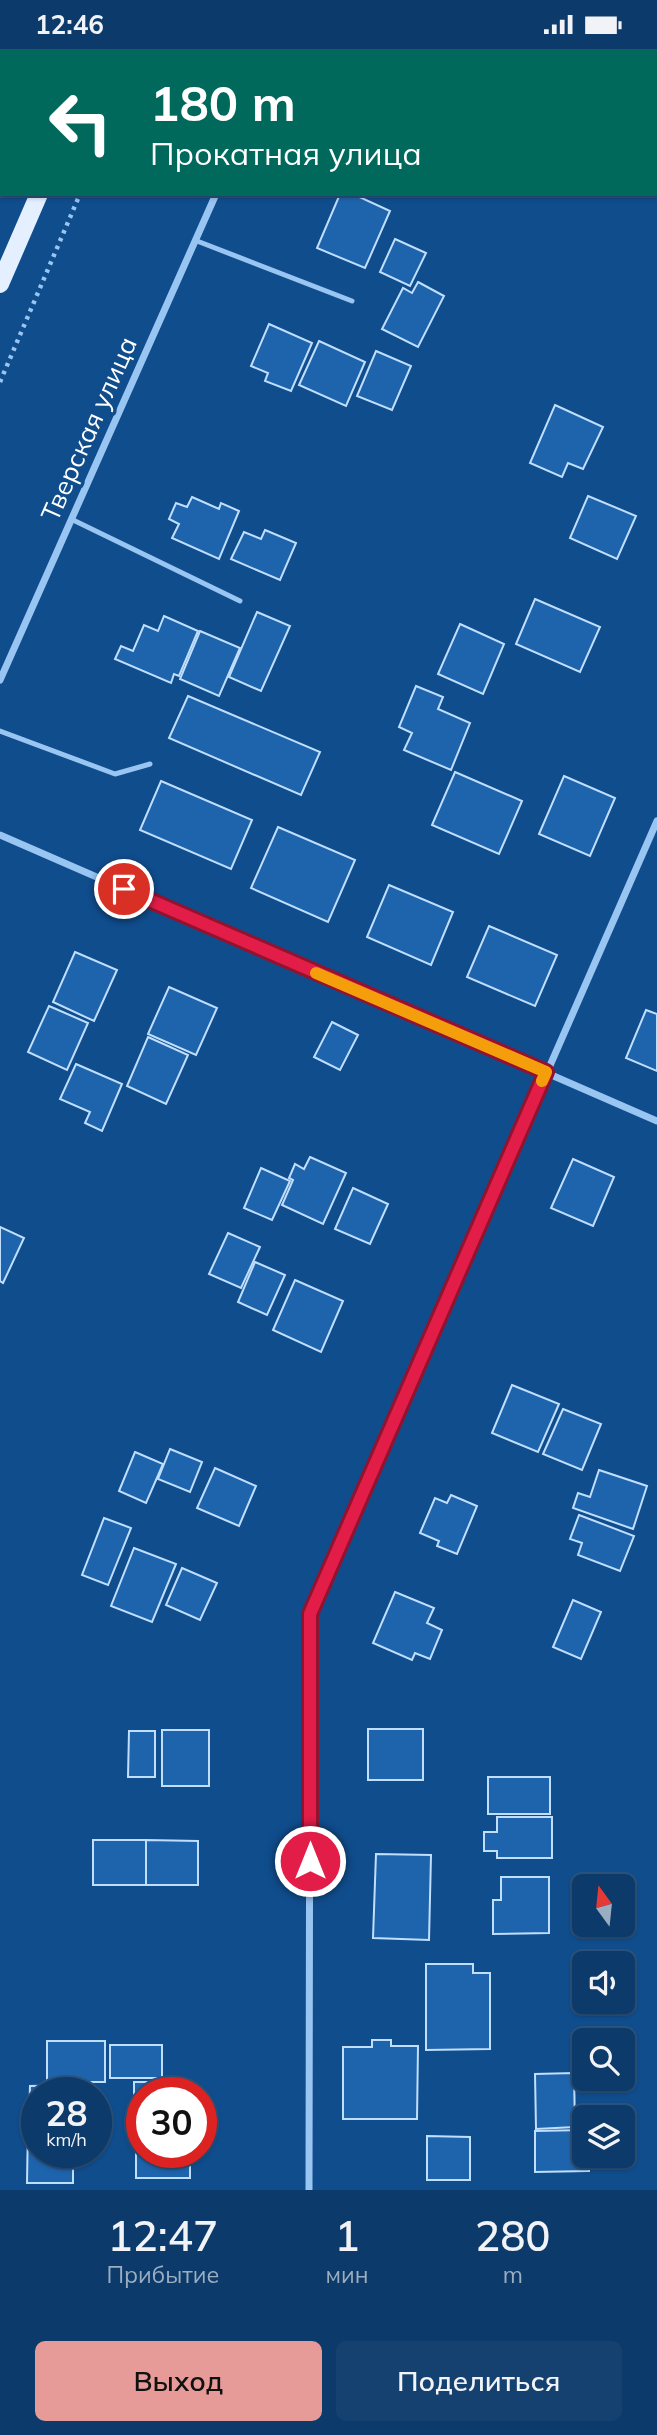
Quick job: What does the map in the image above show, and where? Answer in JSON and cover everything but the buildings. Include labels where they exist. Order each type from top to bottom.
[{"type":"main road","points":[[0,285],[38,196]]},
{"type":"street","name":"Тверская улица","points":[[0,680],[215,196]]},
{"type":"street","points":[[309,2190],[310,1614],[657,821]]},
{"type":"street","points":[[0,835],[657,1121]]},
{"type":"lane","points":[[197,241],[352,301]]},
{"type":"lane","points":[[71,519],[240,601]]},
{"type":"lane","points":[[0,731],[115,774],[150,764]]},
{"type":"path","points":[[0,382],[79,196]]},
{"type":"slow traffic","points":[[316,973],[546,1072],[542,1081]]},
{"type":"route","points":[[124,889],[546,1072],[310,1614],[310,1861]]}]
